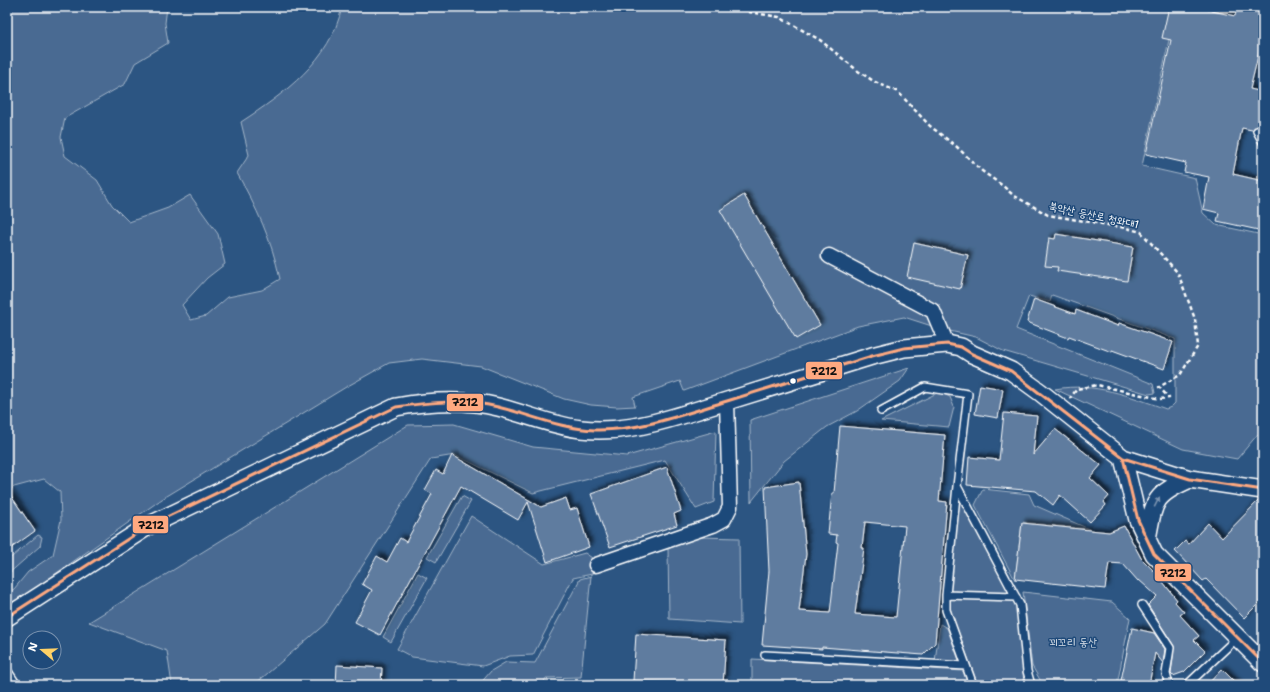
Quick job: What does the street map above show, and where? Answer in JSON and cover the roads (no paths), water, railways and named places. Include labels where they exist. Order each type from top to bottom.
[{"type":"street","points":[[829,256],[933,311],[947,344]]},
{"type":"street","points":[[7,617],[148,526],[396,407],[440,401],[474,402],[580,429],[618,429],[650,424],[878,354],[904,348],[947,344],[961,347],[972,354],[1011,371],[1061,408],[1123,458],[1190,479],[1263,490]]},
{"type":"street","points":[[596,565],[713,525],[724,519],[730,507],[727,401]]},
{"type":"street","points":[[1123,458],[1138,520],[1154,554],[1263,662]]},
{"type":"street","points":[[1147,539],[1152,513],[1159,496],[1172,487],[1190,479]]},
{"type":"lane","points":[[1257,131],[1263,142]]},
{"type":"lane","points":[[881,411],[925,387],[968,394],[957,486],[946,595],[946,610],[973,685]]},
{"type":"lane","points":[[957,486],[1020,605],[1027,671],[1031,685]]},
{"type":"lane","points":[[946,595],[1016,597]]},
{"type":"lane","points":[[1142,605],[1170,648],[1166,674],[1170,685]]},
{"type":"lane","points":[[1188,685],[1239,637]]},
{"type":"lane","points":[[765,654],[966,666]]},
{"type":"lane","points":[[7,670],[17,685]]},
{"type":"park label","name":"꾀꼬리 동산","points":[[1073,642]]}]
